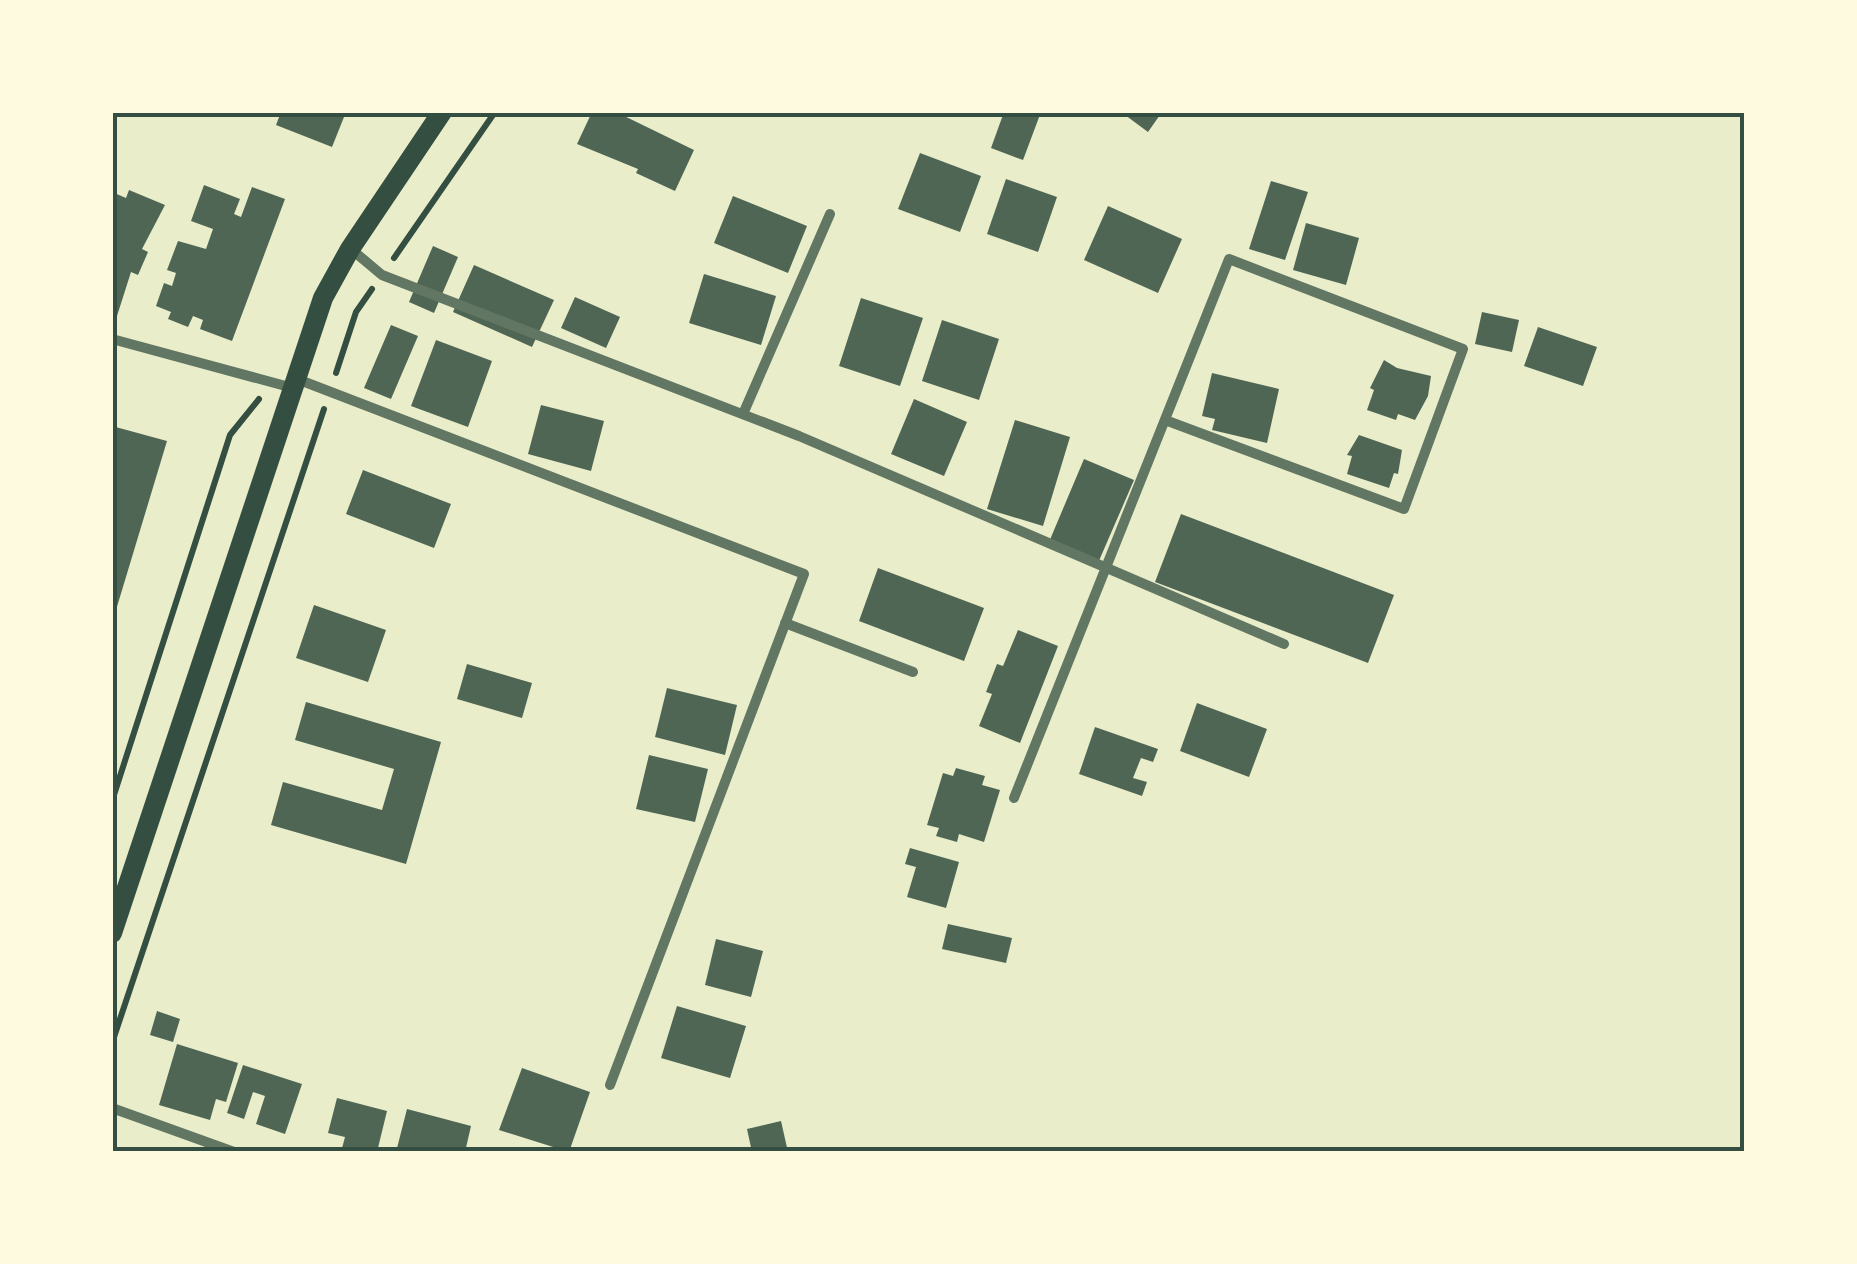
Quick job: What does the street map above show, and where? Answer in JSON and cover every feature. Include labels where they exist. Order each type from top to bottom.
[{"type":"main road","points":[[112,933],[323,298],[350,248],[442,112]]},
{"type":"street","points":[[743,414],[830,214]]},
{"type":"street","points":[[350,248],[382,275],[743,414],[1284,644]]},
{"type":"street","points":[[1014,798],[1229,259],[1462,349],[1404,508],[1165,420]]},
{"type":"street","points":[[112,339],[294,383],[804,574],[610,1084]]},
{"type":"street","points":[[786,623],[912,672]]},
{"type":"street","points":[[112,1108],[234,1152]]},
{"type":"path","points":[[331,387],[356,312],[495,112]]},
{"type":"path","points":[[112,1043],[325,406]]},
{"type":"building","points":[[281,112],[346,112],[332,147],[276,125]]},
{"type":"building","points":[[592,112],[616,112],[694,150],[675,191],[636,173],[638,169],[577,144]]},
{"type":"building","points":[[1004,112],[1041,112],[1023,160],[991,148]]},
{"type":"building","points":[[1121,112],[1162,112],[1148,132]]},
{"type":"building","points":[[920,153],[981,176],[960,232],[898,209]]},
{"type":"building","points":[[1006,179],[1057,197],[1038,252],[987,234]]},
{"type":"building","points":[[1271,181],[1308,192],[1285,260],[1249,249]]},
{"type":"building","points":[[204,185],[240,199],[234,214],[241,217],[252,187],[285,199],[232,341],[200,329],[203,320],[193,316],[188,327],[168,319],[171,312],[156,306],[164,283],[172,286],[176,273],[167,270],[178,241],[206,249],[213,229],[191,221]]},
{"type":"building","points":[[129,190],[165,205],[142,249],[148,252],[138,275],[131,272],[117,316],[112,314],[112,192],[126,198]]},
{"type":"building","points":[[733,196],[807,226],[788,273],[714,243]]},
{"type":"building","points":[[1108,206],[1182,239],[1158,293],[1084,260]]},
{"type":"building","points":[[1306,223],[1359,238],[1346,285],[1293,270]]},
{"type":"building","points":[[433,246],[458,257],[434,313],[409,302]]},
{"type":"building","points":[[474,265],[554,300],[532,347],[453,312]]},
{"type":"building","points":[[704,274],[776,296],[761,345],[689,323]]},
{"type":"building","points":[[575,297],[620,317],[606,348],[561,328]]},
{"type":"building","points":[[861,298],[923,318],[900,386],[839,366]]},
{"type":"building","points":[[1482,312],[1519,320],[1512,352],[1475,344]]},
{"type":"building","points":[[942,320],[999,339],[979,400],[922,381]]},
{"type":"building","points":[[391,325],[418,336],[391,399],[364,388]]},
{"type":"building","points":[[1538,327],[1597,347],[1583,386],[1524,366]]},
{"type":"building","points":[[436,340],[492,361],[468,427],[411,406]]},
{"type":"building","points":[[1384,360],[1397,368],[1431,376],[1428,396],[1415,420],[1398,414],[1396,420],[1367,410],[1374,390],[1370,388]]},
{"type":"building","points":[[1212,373],[1279,389],[1267,443],[1212,430],[1215,419],[1202,416]]},
{"type":"building","points":[[914,399],[967,422],[944,476],[891,454]]},
{"type":"building","points":[[541,405],[604,421],[591,471],[528,454]]},
{"type":"building","points":[[1015,420],[1070,437],[1043,526],[987,509]]},
{"type":"building","points":[[112,426],[167,441],[113,620],[112,620]]},
{"type":"building","points":[[1359,435],[1402,450],[1398,474],[1394,473],[1389,488],[1347,474],[1352,456],[1347,455]]},
{"type":"building","points":[[1084,459],[1134,480],[1098,563],[1049,542]]},
{"type":"building","points":[[363,470],[451,504],[434,548],[346,514]]},
{"type":"building","points":[[1181,514],[1394,595],[1368,663],[1155,582]]},
{"type":"building","points":[[878,568],[984,608],[964,661],[859,621]]},
{"type":"building","points":[[314,605],[386,630],[368,682],[296,658]]},
{"type":"building","points":[[1018,630],[1058,646],[1020,743],[979,726],[992,694],[986,692],[997,664],[1003,666]]},
{"type":"building","points":[[467,664],[532,683],[522,718],[457,699]]},
{"type":"building","points":[[667,688],[737,705],[725,755],[655,737]]},
{"type":"building","points":[[306,702],[441,742],[406,864],[271,825],[283,782],[382,810],[394,769],[295,740]]},
{"type":"building","points":[[1197,703],[1267,729],[1249,777],[1180,751]]},
{"type":"building","points":[[1095,727],[1158,749],[1153,762],[1141,758],[1133,778],[1147,782],[1142,796],[1079,774]]},
{"type":"building","points":[[649,755],[708,769],[695,822],[636,809]]},
{"type":"building","points":[[956,768],[985,776],[982,785],[1000,790],[984,842],[959,834],[957,842],[936,836],[939,828],[927,825],[943,773],[953,776]]},
{"type":"building","points":[[910,848],[959,862],[946,908],[907,897],[916,867],[905,864]]},
{"type":"building","points":[[948,924],[1012,938],[1006,963],[942,949]]},
{"type":"building","points":[[716,939],[763,951],[751,997],[705,985]]},
{"type":"building","points":[[677,1006],[746,1026],[730,1078],[661,1058]]},
{"type":"building","points":[[157,1011],[180,1019],[173,1042],[150,1035]]},
{"type":"building","points":[[177,1044],[238,1063],[226,1102],[216,1099],[210,1120],[159,1105]]},
{"type":"building","points":[[243,1065],[302,1084],[285,1134],[256,1124],[265,1096],[253,1092],[244,1119],[227,1113]]},
{"type":"building","points":[[522,1068],[590,1092],[569,1152],[499,1130]]},
{"type":"building","points":[[337,1098],[387,1111],[377,1152],[341,1152],[345,1137],[328,1133]]},
{"type":"building","points":[[407,1109],[471,1126],[465,1152],[396,1152]]},
{"type":"building","points":[[781,1121],[788,1152],[752,1152],[747,1129]]}]
